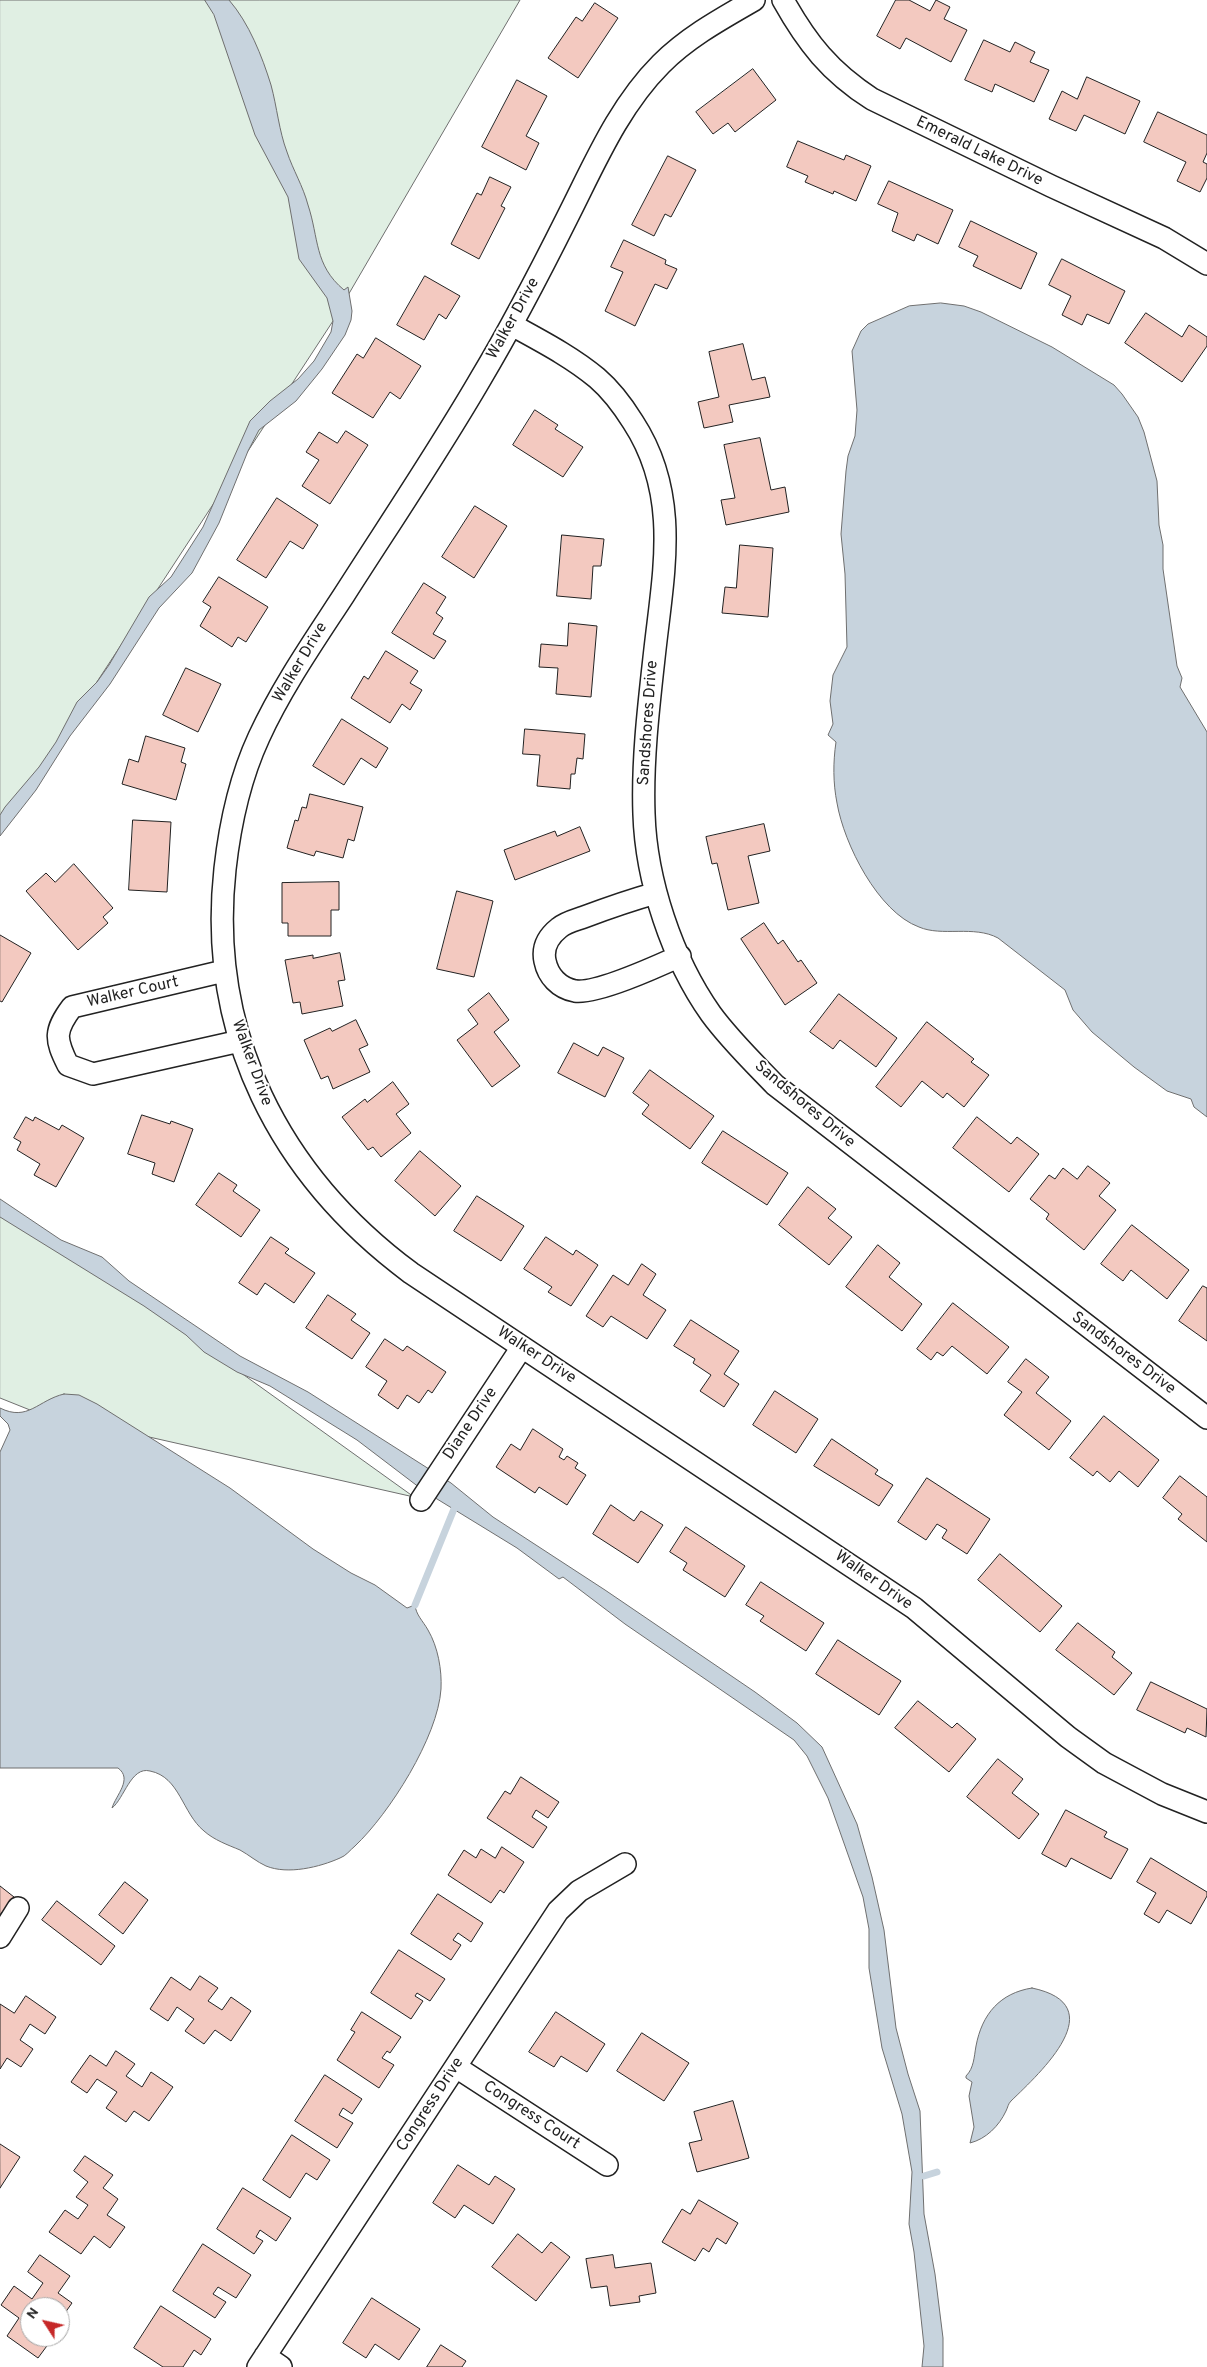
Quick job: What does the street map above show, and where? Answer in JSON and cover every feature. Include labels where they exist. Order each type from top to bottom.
[{"type":"street","name":"Walker Drive","points":[[754,0],[699,31],[644,83],[628,104],[609,136],[512,326],[476,387],[308,649],[258,740],[236,804],[227,847],[221,927],[224,972],[240,1041],[252,1077],[274,1124],[320,1190],[350,1222],[395,1262],[914,1608],[1054,1726],[1104,1763],[1162,1794],[1207,1812]]},
{"type":"street","name":"Emerald Lake Drive","points":[[783,0],[799,29],[817,53],[850,85],[872,99],[1051,186],[1164,238],[1207,264]]},
{"type":"street","name":"Sandshores Drive","points":[[512,326],[577,363],[598,379],[622,405],[640,433],[658,476],[664,505],[666,544],[648,723],[644,815],[648,854],[656,892],[680,956],[711,1013],[741,1050],[775,1085],[1207,1418]]},
{"type":"street","points":[[656,892],[620,903],[561,926],[550,936],[545,947],[544,959],[548,973],[554,981],[565,987],[576,991],[593,990],[680,956]]},
{"type":"street","name":"Walker Court","points":[[224,972],[72,1007],[61,1022],[58,1044],[68,1065],[93,1074],[240,1041]]},
{"type":"street","name":"Diane Drive","points":[[421,1500],[522,1347]]},
{"type":"street","name":"Congress Drive","points":[[268,2363],[456,2067],[558,1911],[579,1891],[625,1864]]},
{"type":"street","points":[[0,1937],[18,1908]]},
{"type":"street","name":"Congress Court","points":[[456,2067],[607,2165]]},
{"type":"green space","points":[[0,0],[520,0],[333,321],[0,830]]},
{"type":"green space","points":[[0,1200],[414,1497],[30,1410],[0,1398]]},
{"type":"shaded area","points":[[205,0],[229,0],[243,19],[254,40],[271,85],[284,144],[306,198],[322,261],[334,281],[344,290],[348,287],[352,311],[351,320],[345,335],[322,369],[296,401],[259,430],[248,451],[219,523],[192,573],[159,608],[110,684],[70,736],[36,790],[0,836],[0,815],[5,807],[39,767],[56,742],[77,702],[97,682],[149,597],[171,577],[203,527],[250,421],[270,401],[298,379],[314,361],[331,332],[333,321],[327,298],[299,259],[288,197],[255,135],[214,15]]},
{"type":"shaded area","points":[[941,303],[964,306],[981,312],[1052,347],[1114,385],[1138,417],[1144,432],[1157,481],[1159,525],[1163,545],[1163,569],[1177,666],[1182,678],[1180,687],[1207,732],[1207,1117],[1194,1107],[1191,1099],[1167,1091],[1134,1067],[1092,1032],[1073,1010],[1065,990],[998,938],[979,932],[928,930],[904,919],[890,907],[865,875],[847,838],[841,819],[834,780],[836,742],[828,735],[833,724],[830,701],[833,675],[847,647],[845,574],[841,534],[846,471],[848,456],[855,436],[857,410],[852,351],[861,331],[868,324],[909,306]]},
{"type":"shaded area","points":[[0,1199],[61,1240],[102,1257],[129,1281],[240,1356],[308,1392],[451,1483],[493,1517],[605,1590],[755,1692],[797,1723],[822,1747],[857,1824],[872,1877],[884,1930],[896,2028],[920,2111],[924,2214],[935,2274],[943,2338],[943,2367],[922,2367],[924,2346],[914,2252],[909,2224],[912,2172],[902,2114],[882,2048],[869,1968],[869,1929],[863,1897],[828,1798],[807,1756],[794,1740],[625,1624],[563,1577],[559,1579],[517,1548],[424,1491],[357,1440],[270,1386],[237,1372],[204,1352],[186,1335],[144,1306],[0,1217]]},
{"type":"shaded area","points":[[64,1394],[79,1395],[97,1404],[230,1488],[313,1549],[351,1573],[375,1585],[407,1608],[415,1605],[418,1615],[431,1637],[439,1659],[441,1689],[438,1708],[421,1751],[396,1795],[368,1832],[342,1857],[323,1864],[294,1870],[275,1869],[259,1863],[240,1850],[217,1840],[204,1831],[190,1815],[168,1780],[150,1771],[138,1773],[112,1808],[124,1782],[122,1772],[118,1768],[0,1768],[0,1452],[10,1430],[8,1424],[0,1416],[0,1408],[18,1413]]},
{"type":"shaded area","points":[[1032,1988],[1056,1997],[1068,2009],[1069,2024],[1064,2040],[1038,2074],[1010,2102],[996,2127],[987,2135],[970,2143],[974,2127],[969,2096],[972,2082],[966,2076],[972,2066],[983,2024],[994,2007],[1002,2000]]},
{"type":"building","points":[[896,0],[909,0],[930,11],[936,0],[950,7],[944,19],[967,30],[951,62],[906,38],[900,49],[877,36]]},
{"type":"building","points":[[595,3],[618,18],[578,78],[548,58],[576,17],[582,21]]},
{"type":"building","points":[[984,40],[1010,52],[1015,42],[1035,52],[1030,62],[1049,70],[1034,102],[995,84],[992,92],[965,80]]},
{"type":"building","points":[[753,69],[776,100],[735,132],[728,123],[713,134],[696,112]]},
{"type":"building","points":[[1087,77],[1140,101],[1125,134],[1084,115],[1076,131],[1049,119],[1062,91],[1077,99]]},
{"type":"building","points":[[517,80],[547,96],[526,136],[539,143],[526,170],[482,147]]},
{"type":"building","points":[[1158,112],[1207,135],[1207,153],[1203,162],[1207,164],[1207,178],[1200,192],[1177,181],[1186,162],[1144,142]]},
{"type":"building","points":[[798,141],[844,160],[846,155],[871,166],[856,201],[834,191],[833,194],[805,182],[808,176],[787,167]]},
{"type":"building","points":[[668,156],[696,170],[671,217],[665,214],[654,236],[632,225]]},
{"type":"building","points":[[490,177],[511,187],[501,206],[505,208],[479,259],[451,244],[477,193],[481,195]]},
{"type":"building","points":[[889,181],[953,210],[938,244],[917,234],[914,241],[892,231],[898,213],[878,204]]},
{"type":"building","points":[[971,221],[1037,253],[1021,289],[973,266],[978,256],[959,247]]},
{"type":"building","points":[[624,240],[666,260],[665,264],[677,269],[667,289],[655,284],[635,326],[605,311],[623,272],[611,267]]},
{"type":"building","points":[[1062,259],[1125,291],[1109,324],[1087,314],[1082,325],[1062,315],[1071,296],[1049,285]]},
{"type":"building","points":[[425,276],[460,296],[446,319],[439,314],[424,340],[397,325]]},
{"type":"building","points":[[1146,313],[1182,337],[1189,325],[1207,337],[1207,346],[1182,382],[1125,343]]},
{"type":"building","points":[[376,338],[421,366],[400,399],[390,392],[373,418],[332,393],[357,354],[363,358]]},
{"type":"building","points":[[743,344],[752,380],[765,377],[770,397],[729,405],[733,422],[704,428],[698,402],[719,397],[709,352]]},
{"type":"building","points":[[535,410],[558,425],[555,429],[583,447],[563,477],[513,445]]},
{"type":"building","points":[[346,431],[368,445],[330,504],[302,486],[319,460],[306,452],[319,432],[337,443]]},
{"type":"building","points":[[760,438],[771,490],[785,487],[789,512],[726,525],[721,500],[735,498],[724,445]]},
{"type":"building","points":[[277,498],[318,525],[303,549],[290,541],[266,578],[237,560]]},
{"type":"building","points":[[475,506],[507,526],[474,578],[442,557]]},
{"type":"building","points":[[562,535],[604,539],[601,566],[593,566],[591,599],[557,596]]},
{"type":"building","points":[[740,545],[773,548],[768,617],[722,613],[725,587],[736,588]]},
{"type":"building","points":[[219,577],[268,607],[246,642],[238,637],[232,647],[200,626],[211,607],[203,602]]},
{"type":"building","points":[[424,583],[446,597],[436,613],[443,618],[433,634],[446,641],[434,659],[392,633]]},
{"type":"building","points":[[569,623],[597,626],[591,697],[556,694],[558,668],[539,667],[541,644],[567,646]]},
{"type":"building","points":[[386,651],[418,671],[410,683],[422,690],[410,710],[402,704],[390,723],[351,698],[364,676],[368,679]]},
{"type":"building","points":[[186,668],[221,684],[198,732],[163,715]]},
{"type":"building","points":[[342,719],[388,748],[376,768],[361,758],[344,785],[313,766]]},
{"type":"building","points":[[525,729],[585,734],[583,759],[577,758],[575,774],[571,774],[570,789],[537,786],[540,755],[523,754]]},
{"type":"building","points":[[146,736],[185,748],[181,762],[186,764],[176,800],[122,784],[129,759],[138,762]]},
{"type":"building","points":[[310,794],[363,807],[354,841],[348,839],[343,858],[316,851],[314,856],[287,848],[295,820],[298,821],[302,807],[306,808]]},
{"type":"building","points":[[133,820],[171,822],[167,892],[129,890]]},
{"type":"building","points":[[764,824],[770,851],[748,856],[759,903],[728,910],[717,863],[712,864],[706,837]]},
{"type":"building","points":[[580,827],[590,851],[515,880],[504,850],[555,831],[557,836]]},
{"type":"building","points":[[74,864],[113,908],[103,917],[108,923],[78,950],[26,891],[46,873],[55,882]]},
{"type":"building","points":[[339,882],[339,910],[331,910],[331,936],[288,936],[288,923],[282,923],[282,883]]},
{"type":"building","points":[[457,891],[493,901],[474,977],[437,969]]},
{"type":"building","points":[[764,923],[778,944],[783,940],[798,962],[801,960],[817,983],[785,1005],[741,939]]},
{"type":"building","points":[[0,935],[31,953],[2,1002],[0,1001]]},
{"type":"building","points":[[340,953],[345,980],[338,981],[343,1006],[302,1014],[300,1002],[293,1003],[285,960],[313,955],[313,958]]},
{"type":"building","points":[[489,993],[509,1020],[494,1032],[520,1066],[492,1087],[457,1040],[478,1024],[468,1010]]},
{"type":"building","points":[[839,994],[897,1038],[876,1067],[840,1040],[833,1049],[810,1032]]},
{"type":"building","points":[[356,1020],[368,1045],[359,1049],[370,1072],[333,1089],[328,1076],[321,1079],[304,1040],[330,1028],[332,1031]]},
{"type":"building","points":[[927,1022],[974,1059],[971,1062],[989,1075],[964,1107],[947,1093],[943,1098],[922,1081],[901,1107],[876,1087]]},
{"type":"building","points":[[574,1043],[598,1056],[603,1047],[624,1058],[605,1097],[558,1073]]},
{"type":"building","points":[[650,1070],[714,1116],[690,1149],[642,1114],[649,1105],[633,1093]]},
{"type":"building","points":[[393,1082],[409,1104],[396,1114],[411,1133],[381,1157],[373,1147],[368,1150],[342,1117],[365,1099],[367,1102]]},
{"type":"building","points":[[142,1115],[170,1124],[171,1121],[193,1129],[174,1182],[152,1174],[155,1163],[128,1154]]},
{"type":"building","points":[[26,1117],[33,1121],[35,1117],[59,1130],[62,1125],[84,1138],[56,1187],[34,1175],[40,1164],[17,1150],[21,1142],[14,1138]]},
{"type":"building","points":[[977,1117],[1011,1144],[1017,1137],[1039,1154],[1009,1192],[953,1148]]},
{"type":"building","points":[[723,1131],[788,1173],[767,1205],[702,1163]]},
{"type":"building","points":[[420,1151],[461,1186],[435,1216],[395,1181]]},
{"type":"building","points":[[1088,1166],[1110,1183],[1099,1196],[1116,1210],[1084,1250],[1046,1219],[1049,1214],[1030,1199],[1049,1175],[1055,1179],[1063,1168],[1077,1179]]},
{"type":"building","points":[[219,1173],[237,1185],[233,1191],[260,1210],[241,1237],[196,1205]]},
{"type":"building","points":[[808,1187],[836,1209],[828,1218],[852,1237],[829,1265],[779,1225]]},
{"type":"building","points":[[477,1196],[524,1226],[501,1261],[454,1231]]},
{"type":"building","points":[[1132,1225],[1189,1270],[1167,1299],[1131,1270],[1123,1281],[1101,1264]]},
{"type":"building","points":[[271,1237],[289,1249],[285,1253],[315,1273],[294,1303],[265,1283],[257,1295],[239,1283]]},
{"type":"building","points":[[546,1237],[573,1255],[576,1250],[598,1265],[571,1306],[548,1292],[552,1287],[524,1269]]},
{"type":"building","points":[[878,1245],[900,1263],[889,1277],[922,1304],[902,1331],[846,1287]]},
{"type":"building","points":[[642,1264],[656,1274],[643,1295],[666,1310],[647,1339],[611,1316],[603,1327],[586,1316],[613,1275],[628,1285]]},
{"type":"building","points":[[1203,1286],[1207,1288],[1207,1341],[1179,1321]]},
{"type":"building","points":[[328,1295],[356,1314],[351,1320],[370,1333],[352,1359],[306,1328]]},
{"type":"building","points":[[953,1303],[1009,1347],[987,1374],[952,1346],[943,1356],[937,1352],[931,1360],[917,1349]]},
{"type":"building","points":[[691,1320],[739,1351],[724,1374],[739,1384],[724,1407],[700,1391],[711,1375],[693,1363],[695,1359],[674,1346]]},
{"type":"building","points":[[385,1339],[403,1351],[407,1346],[446,1372],[432,1393],[428,1390],[419,1403],[407,1395],[398,1409],[378,1395],[387,1381],[366,1367]]},
{"type":"building","points":[[1026,1359],[1049,1377],[1036,1393],[1071,1421],[1049,1450],[1004,1415],[1022,1392],[1008,1382]]},
{"type":"building","points":[[775,1391],[818,1419],[796,1453],[753,1425]]},
{"type":"building","points":[[1104,1416],[1159,1460],[1138,1487],[1119,1471],[1110,1482],[1097,1471],[1093,1476],[1070,1458]]},
{"type":"building","points":[[533,1429],[563,1449],[559,1457],[564,1460],[567,1456],[578,1463],[575,1468],[586,1475],[567,1505],[539,1487],[535,1493],[496,1467],[511,1444],[520,1450]]},
{"type":"building","points":[[832,1439],[878,1470],[875,1474],[893,1485],[879,1506],[814,1466]]},
{"type":"building","points":[[1180,1476],[1207,1497],[1207,1542],[1178,1519],[1182,1514],[1163,1498]]},
{"type":"building","points":[[927,1478],[990,1519],[967,1554],[942,1538],[947,1530],[937,1524],[926,1540],[898,1522]]},
{"type":"building","points":[[611,1505],[634,1521],[641,1511],[663,1525],[638,1563],[593,1534]]},
{"type":"building","points":[[686,1527],[745,1566],[725,1597],[683,1570],[687,1563],[670,1552]]},
{"type":"building","points":[[1000,1554],[1062,1606],[1040,1632],[978,1580]]},
{"type":"building","points":[[761,1582],[824,1623],[806,1651],[760,1621],[764,1616],[746,1605]]},
{"type":"building","points":[[1078,1623],[1115,1652],[1112,1657],[1132,1673],[1114,1695],[1056,1650]]},
{"type":"building","points":[[838,1640],[901,1681],[879,1715],[816,1674]]},
{"type":"building","points":[[1151,1682],[1207,1709],[1206,1737],[1187,1728],[1185,1733],[1137,1710]]},
{"type":"building","points":[[918,1701],[952,1728],[957,1723],[976,1739],[949,1772],[895,1728]]},
{"type":"building","points":[[998,1759],[1023,1779],[1012,1793],[1039,1814],[1019,1839],[967,1797]]},
{"type":"building","points":[[521,1777],[559,1802],[548,1818],[536,1810],[532,1817],[547,1827],[533,1848],[487,1818],[505,1791],[510,1794]]},
{"type":"building","points":[[1066,1810],[1107,1832],[1104,1837],[1128,1849],[1111,1879],[1071,1858],[1066,1867],[1042,1854]]},
{"type":"building","points":[[502,1847],[524,1862],[504,1893],[500,1890],[491,1903],[448,1875],[464,1850],[476,1858],[481,1849],[495,1858]]},
{"type":"building","points":[[1151,1858],[1207,1892],[1207,1896],[1191,1924],[1167,1910],[1159,1923],[1144,1914],[1156,1893],[1137,1882]]},
{"type":"building","points":[[125,1882],[148,1900],[123,1934],[99,1915]]},
{"type":"building","points":[[0,1886],[14,1897],[0,1915]]},
{"type":"building","points":[[438,1894],[483,1923],[471,1942],[458,1933],[453,1940],[461,1945],[451,1960],[411,1934]]},
{"type":"building","points":[[57,1901],[115,1946],[101,1965],[42,1920]]},
{"type":"building","points":[[399,1950],[445,1979],[430,2001],[417,1993],[415,1996],[423,2001],[411,2019],[371,1993]]},
{"type":"building","points":[[200,1976],[218,1988],[208,2001],[222,2010],[231,1997],[251,2011],[231,2041],[215,2030],[204,2044],[185,2031],[194,2019],[177,2007],[168,2021],[150,2009],[171,1977],[190,1990]]},
{"type":"building","points":[[26,1996],[56,2017],[45,2034],[30,2024],[20,2040],[33,2049],[21,2067],[7,2058],[0,2069],[0,2004],[14,2013]]},
{"type":"building","points":[[362,2012],[401,2037],[390,2053],[387,2051],[382,2058],[394,2065],[379,2088],[337,2060],[355,2032],[351,2030]]},
{"type":"building","points":[[556,2012],[605,2044],[587,2072],[561,2056],[554,2067],[529,2052]]},
{"type":"building","points":[[642,2033],[689,2063],[664,2101],[617,2071]]},
{"type":"building","points":[[116,2051],[135,2064],[126,2076],[142,2087],[151,2072],[173,2087],[149,2121],[134,2111],[126,2122],[106,2108],[117,2092],[97,2079],[87,2093],[71,2082],[90,2055],[106,2066]]},
{"type":"building","points":[[325,2075],[362,2099],[352,2114],[343,2108],[339,2115],[353,2123],[337,2148],[295,2121]]},
{"type":"building","points":[[733,2101],[749,2158],[697,2172],[689,2143],[702,2140],[694,2112]]},
{"type":"building","points":[[292,2135],[330,2160],[317,2180],[306,2173],[290,2198],[263,2180]]},
{"type":"building","points":[[0,2144],[20,2157],[0,2188]]},
{"type":"building","points":[[85,2156],[113,2175],[103,2188],[118,2199],[107,2215],[125,2227],[110,2248],[94,2236],[81,2254],[49,2232],[65,2210],[78,2219],[88,2205],[76,2197],[88,2182],[74,2171]]},
{"type":"building","points":[[458,2165],[489,2185],[495,2176],[515,2189],[493,2224],[464,2205],[455,2218],[433,2203]]},
{"type":"building","points":[[243,2188],[291,2218],[276,2241],[260,2230],[256,2237],[263,2241],[254,2254],[217,2229]]},
{"type":"building","points":[[699,2200],[738,2223],[726,2244],[717,2238],[709,2252],[703,2248],[695,2261],[662,2242],[682,2209],[690,2214]]},
{"type":"building","points":[[518,2234],[542,2253],[551,2242],[570,2257],[536,2301],[492,2267]]},
{"type":"building","points":[[203,2244],[251,2275],[236,2298],[218,2287],[213,2294],[226,2302],[215,2318],[173,2291]]},
{"type":"building","points":[[40,2255],[70,2276],[58,2293],[64,2297],[33,2297],[43,2283],[28,2272]]},
{"type":"building","points":[[613,2255],[615,2268],[651,2263],[656,2293],[639,2296],[640,2302],[610,2306],[607,2286],[591,2288],[586,2259]]},
{"type":"building","points":[[14,2286],[29,2297],[20,2297],[20,2345],[7,2336],[19,2318],[1,2305]]},
{"type":"building","points":[[372,2298],[420,2329],[399,2360],[375,2344],[366,2358],[343,2343]]},
{"type":"building","points":[[161,2306],[211,2339],[201,2355],[194,2350],[183,2367],[163,2367],[134,2348]]},
{"type":"building","points":[[441,2345],[466,2361],[462,2367],[427,2367]]},
{"type":"building","points":[[22,2347],[46,2347],[38,2358]]},
{"type":"waterway","points":[[415,1605],[454,1509]]},
{"type":"waterway","points":[[924,2176],[937,2172]]}]
